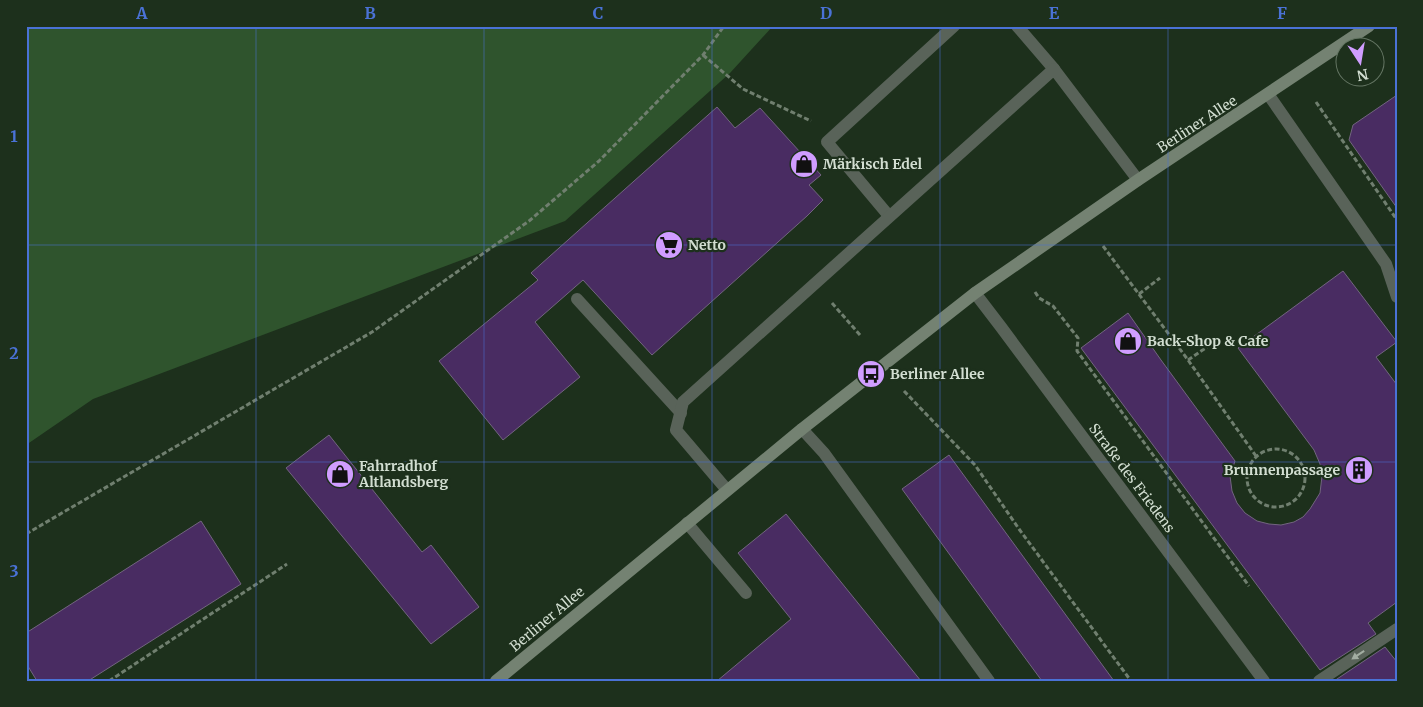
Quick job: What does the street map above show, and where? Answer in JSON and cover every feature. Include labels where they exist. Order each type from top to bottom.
[{"type":"street","points":[[889,216],[827,142],[954,26]]},
{"type":"street","points":[[1017,26],[1054,69],[1138,180]]},
{"type":"street","name":"Berliner Allee","points":[[496,681],[802,429],[975,293],[1138,180],[1369,26]]},
{"type":"street","points":[[727,490],[676,430],[684,402],[1054,69]]},
{"type":"street","points":[[1268,94],[1386,264],[1397,297]]},
{"type":"street","name":"Straße des Friedens","points":[[975,293],[1261,677]]},
{"type":"street","points":[[577,299],[681,413]]},
{"type":"street","points":[[802,429],[824,454],[989,681]]},
{"type":"street","points":[[687,523],[746,593]]},
{"type":"street","points":[[1319,681],[1397,629]]},
{"type":"street","points":[[1248,681],[1261,677]]},
{"type":"path","points":[[26,534],[372,332],[536,215],[599,161],[703,56],[724,26]]},
{"type":"path","points":[[703,56],[744,89],[837,132]]},
{"type":"path","points":[[1316,102],[1397,220]]},
{"type":"path","points":[[1103,246],[1188,360],[1256,456]]},
{"type":"path","points":[[1139,294],[1160,278]]},
{"type":"path","points":[[815,284],[860,335]]},
{"type":"path","points":[[1035,292],[1039,298],[1053,306],[1078,338],[1077,351],[1249,586]]},
{"type":"path","points":[[1188,360],[1213,343]]},
{"type":"path","points":[[904,391],[975,464],[1018,529],[1131,681]]},
{"type":"path","points":[[1274,449],[1283,449],[1292,453],[1304,467],[1306,476],[1302,494],[1287,506],[1277,508],[1258,502],[1251,494],[1247,484],[1250,464],[1256,456],[1264,451],[1274,449]]},
{"type":"path","points":[[109,681],[287,564]]},
{"type":"green space","points":[[26,26],[773,26],[730,73],[565,221],[93,399],[26,445]]},
{"type":"building","points":[[1397,95],[1397,208],[1349,140],[1353,125]]},
{"type":"building","name":"Netto","points":[[717,107],[735,128],[760,108],[821,175],[809,185],[823,200],[652,355],[583,280],[535,322],[580,377],[503,440],[439,361],[538,280],[531,273]]},
{"type":"building","name":"Brunnenpassage","points":[[1343,271],[1397,342],[1376,357],[1397,385],[1397,602],[1368,623],[1376,634],[1320,670],[1081,348],[1128,313],[1235,461],[1230,476],[1232,491],[1237,503],[1245,513],[1257,521],[1281,525],[1294,522],[1303,517],[1320,493],[1322,476],[1320,464],[1314,450],[1238,348]]},
{"type":"building","points":[[329,435],[422,552],[431,545],[479,607],[431,644],[286,468]]},
{"type":"building","points":[[949,455],[1114,681],[1042,681],[1006,632],[902,489]]},
{"type":"building","points":[[786,514],[921,681],[717,681],[791,619],[738,553]]},
{"type":"building","points":[[201,521],[241,584],[88,681],[37,681],[26,663],[26,633]]},
{"type":"building","points":[[1385,647],[1397,662],[1397,681],[1334,681]]},
{"type":"place","name":"Märkisch Edel","points":[[804,164]]},
{"type":"place","name":"Netto","points":[[669,245]]},
{"type":"place","name":"Back-Shop & Cafe","points":[[1128,341]]},
{"type":"place","name":"Berliner Allee","points":[[871,374]]},
{"type":"place","name":"Brunnenpassage","points":[[1359,470]]},
{"type":"place","name":"Fahrradhof Altlandsberg","points":[[340,474]]}]
